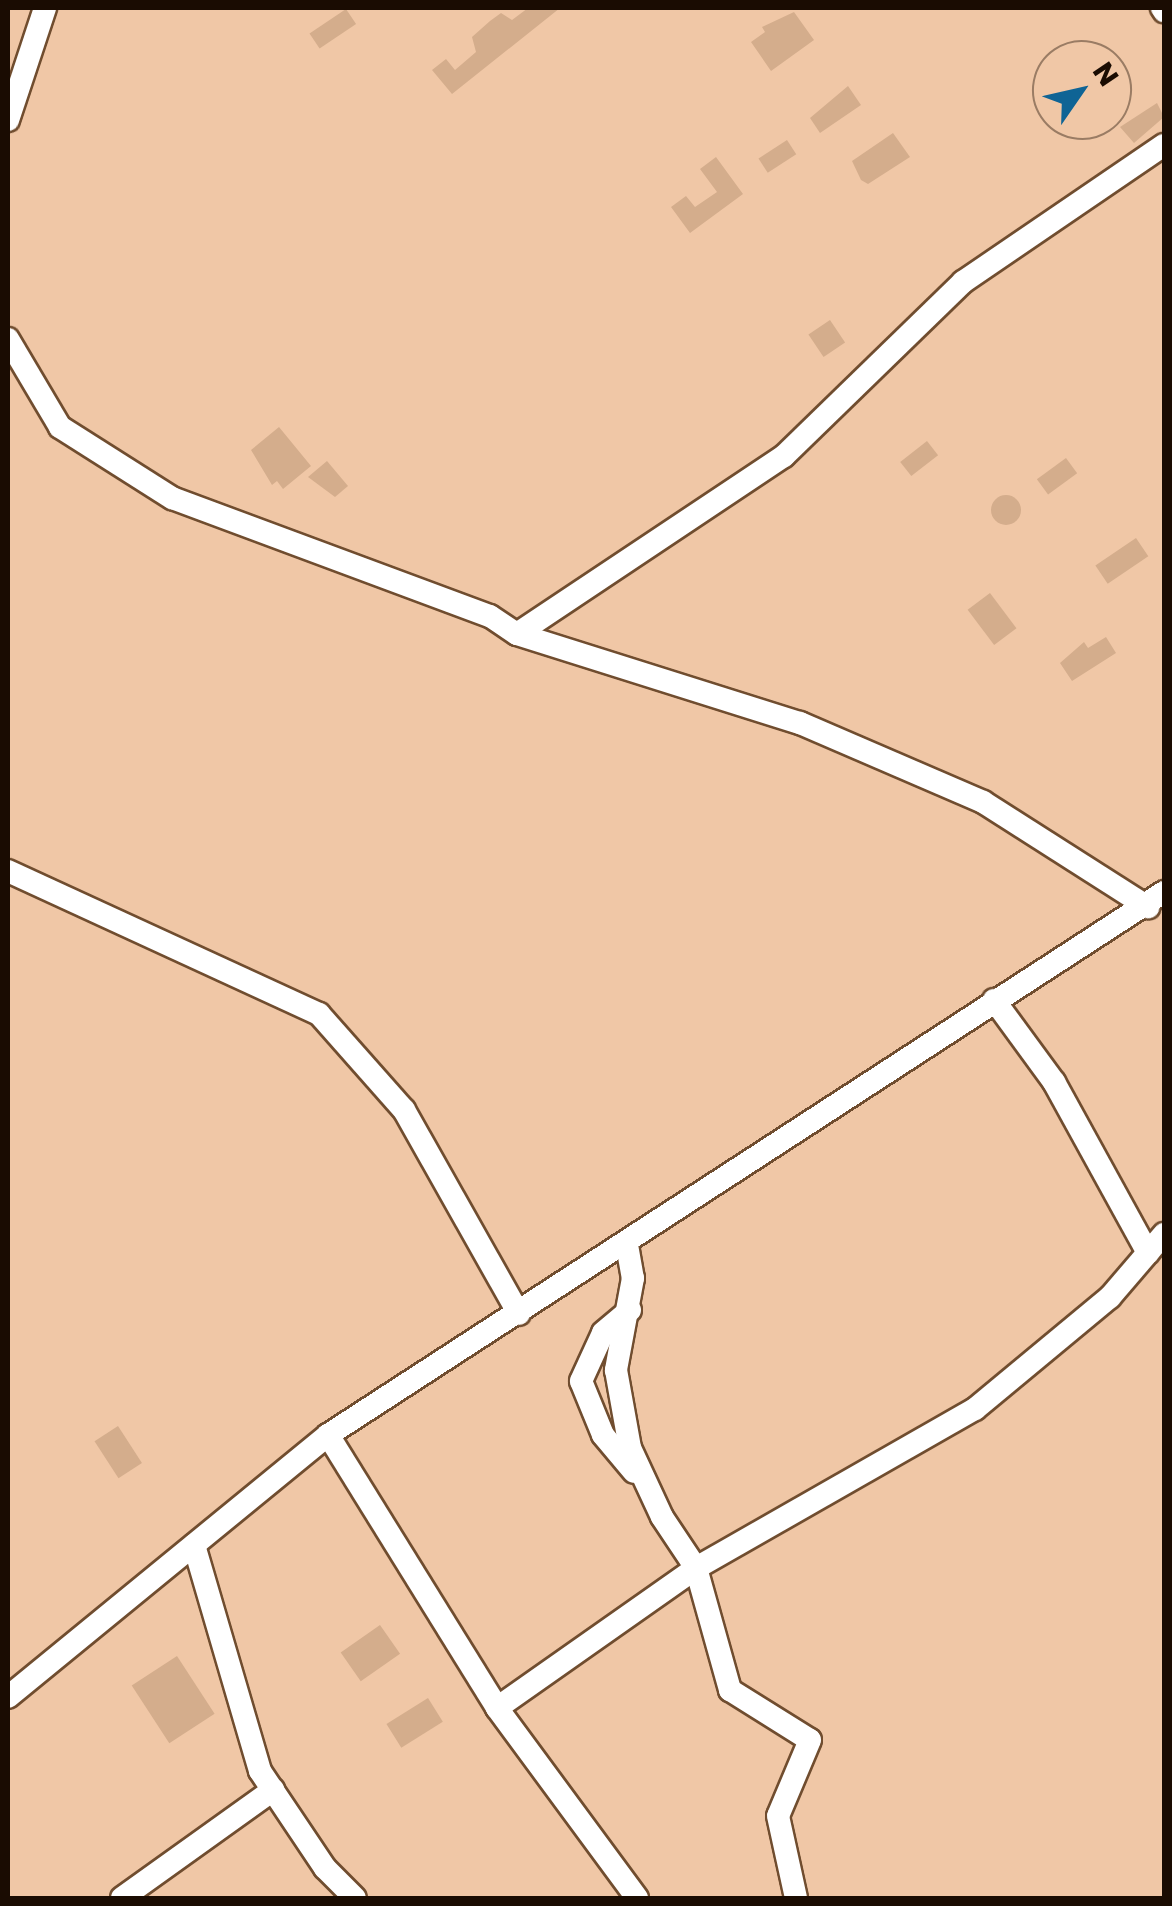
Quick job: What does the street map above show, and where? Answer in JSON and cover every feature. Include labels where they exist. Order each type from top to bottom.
[{"type":"street","points":[[8,120],[46,8]]},
{"type":"street","points":[[517,634],[784,456],[963,282],[1164,145]]},
{"type":"street","points":[[8,340],[60,427],[172,498],[490,616],[517,634],[800,723],[964,794],[1156,900],[994,1000],[837,1111],[328,1436],[8,1697]]},
{"type":"street","points":[[8,871],[319,1014],[404,1110],[519,1314]]},
{"type":"street","points":[[994,1000],[1054,1082],[1148,1253]]},
{"type":"street","points":[[498,1708],[696,1568],[975,1409],[1110,1297],[1164,1234]]},
{"type":"street","points":[[626,1245],[630,1310],[616,1370],[640,1476],[696,1568],[730,1690],[810,1740],[778,1816],[796,1898]]},
{"type":"street","points":[[630,1310],[603,1334],[581,1381],[621,1464],[640,1476]]},
{"type":"street","points":[[328,1436],[498,1708],[637,1898]]},
{"type":"street","points":[[194,1544],[260,1771],[325,1868],[355,1898]]},
{"type":"street","points":[[122,1898],[273,1790]]},
{"type":"building","points":[[528,8],[560,8],[452,94],[432,70],[446,59],[455,70],[476,52],[472,37],[490,21],[501,13],[512,20]]},
{"type":"building","points":[[346,9],[356,24],[320,49],[310,34]]},
{"type":"building","points":[[794,12],[814,40],[771,71],[751,42],[765,32],[762,27]]},
{"type":"building","points":[[848,86],[861,105],[820,133],[810,118]]},
{"type":"building","points":[[1157,103],[1164,117],[1134,143],[1132,119]]},
{"type":"building","points":[[893,133],[910,157],[868,184],[861,180],[852,161]]},
{"type":"building","points":[[787,140],[796,154],[768,173],[758,159]]},
{"type":"building","points":[[716,157],[743,194],[690,233],[671,207],[686,196],[695,207],[717,192],[700,169]]},
{"type":"building","points":[[830,320],[845,342],[824,357],[808,335]]},
{"type":"building","points":[[279,427],[311,466],[283,489],[277,481],[272,485],[251,450]]},
{"type":"building","points":[[927,441],[938,455],[911,476],[900,462]]},
{"type":"building","points":[[1066,458],[1077,473],[1048,495],[1037,479]]},
{"type":"building","points":[[327,461],[348,486],[335,497],[308,477]]},
{"type":"building","points":[[1006,495],[1017,499],[1021,510],[1017,521],[1006,525],[995,521],[991,510],[995,499]]},
{"type":"building","points":[[1136,538],[1148,556],[1108,584],[1095,565]]},
{"type":"building","points":[[990,593],[1016,628],[994,645],[968,610]]},
{"type":"building","points":[[1106,637],[1116,653],[1072,681],[1060,663],[1084,642],[1088,648]]},
{"type":"building","points":[[118,1426],[142,1463],[118,1478],[95,1441]]},
{"type":"building","points":[[380,1625],[400,1654],[361,1681],[341,1653]]},
{"type":"building","points":[[177,1656],[215,1714],[169,1743],[132,1685]]},
{"type":"building","points":[[428,1698],[443,1722],[401,1748],[386,1724]]}]
